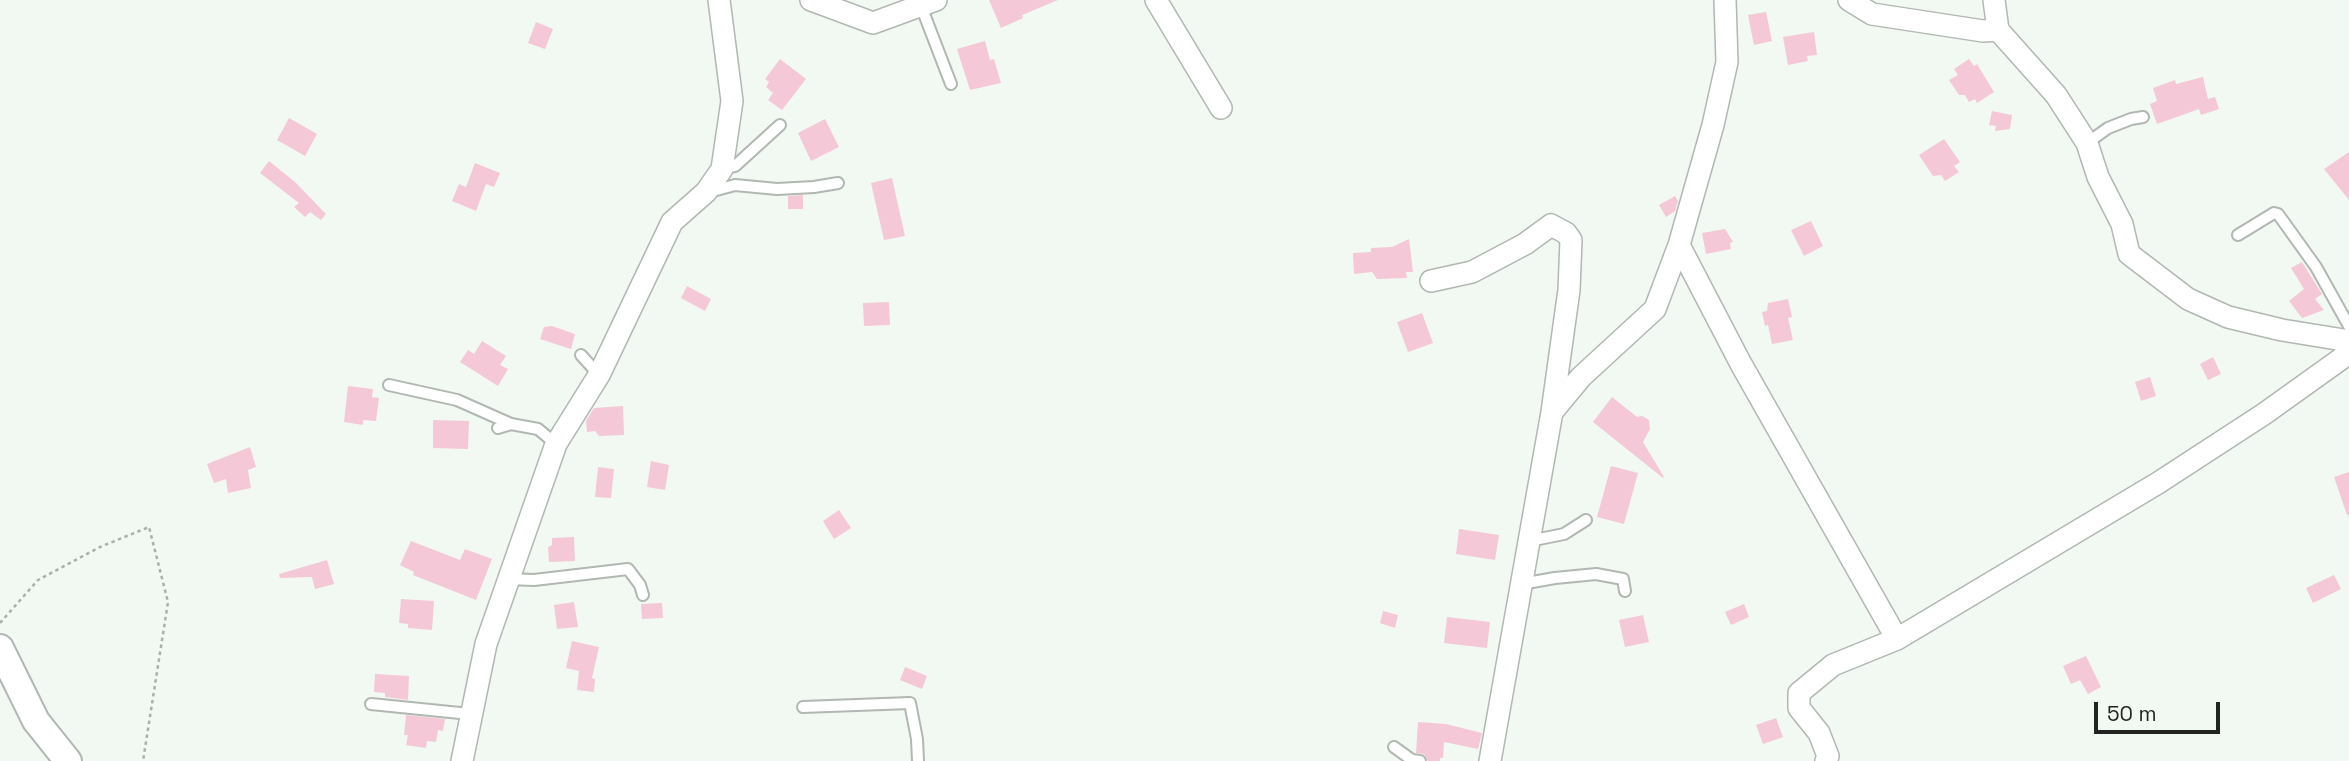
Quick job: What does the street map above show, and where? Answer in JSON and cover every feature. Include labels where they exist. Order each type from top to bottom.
[{"type":"street","points":[[462,761],[486,644],[556,444],[599,375],[672,222],[706,192],[722,169],[732,101],[719,0]]},
{"type":"street","points":[[811,0],[873,23],[928,3]]},
{"type":"street","points":[[1156,0],[1221,108]]},
{"type":"street","points":[[1552,412],[1581,376],[1655,309],[1679,245],[1710,138],[1727,62],[1725,0]]},
{"type":"street","points":[[1849,0],[1872,14],[1983,31],[1998,30]]},
{"type":"street","points":[[1994,0],[1998,30],[2056,95],[2087,143],[2098,177],[2122,224],[2129,254],[2188,299],[2228,317],[2348,346]]},
{"type":"street","points":[[1431,281],[1472,272],[1525,244],[1551,225],[1566,233],[1571,240],[1569,290],[1552,412],[1490,761]]},
{"type":"street","points":[[1679,245],[1741,364],[1897,639]]},
{"type":"street","points":[[1826,761],[1828,756],[1819,733],[1800,708],[1799,693],[1833,665],[1897,639],[2158,483],[2264,414],[2348,346]]},
{"type":"street","points":[[0,648],[36,721],[68,761]]},
{"type":"lane","points":[[928,3],[951,84]]},
{"type":"lane","points":[[2087,143],[2108,128],[2131,118],[2143,117]]},
{"type":"lane","points":[[722,169],[735,166],[780,125]]},
{"type":"lane","points":[[706,192],[735,185],[777,189],[838,183]]},
{"type":"lane","points":[[2238,235],[2274,213],[2278,214],[2316,267],[2348,346]]},
{"type":"lane","points":[[581,355],[599,375]]},
{"type":"lane","points":[[388,385],[457,400],[511,424],[538,429],[556,444]]},
{"type":"lane","points":[[498,428],[511,424]]},
{"type":"lane","points":[[1529,541],[1564,534],[1586,520]]},
{"type":"lane","points":[[507,579],[534,580],[628,569],[640,584],[643,595]]},
{"type":"lane","points":[[1521,584],[1596,574],[1623,579],[1625,591]]},
{"type":"lane","points":[[803,707],[910,703],[918,761]]},
{"type":"lane","points":[[371,704],[470,714]]},
{"type":"lane","points":[[1394,747],[1412,760],[1420,761]]},
{"type":"path","points":[[0,623],[38,580],[100,547],[149,527],[168,602],[143,761]]},
{"type":"building","points":[[989,0],[1058,0],[1022,15],[1023,18],[1001,28]]},
{"type":"building","points":[[1766,12],[1772,41],[1754,45],[1748,15]]},
{"type":"building","points":[[536,22],[553,29],[545,49],[528,43]]},
{"type":"building","points":[[1814,32],[1817,55],[1807,56],[1808,61],[1788,65],[1783,37]]},
{"type":"building","points":[[985,41],[1001,83],[970,90],[957,49]]},
{"type":"building","points":[[780,59],[806,79],[782,110],[768,100],[773,93],[766,87],[769,82],[765,79]]},
{"type":"building","points":[[1969,59],[1974,66],[1977,64],[1994,92],[1977,103],[1975,99],[1969,102],[1965,95],[1959,95],[1949,80],[1958,75],[1954,69]]},
{"type":"building","points":[[2203,77],[2208,99],[2215,97],[2219,109],[2201,115],[2199,109],[2157,124],[2150,104],[2157,101],[2153,88],[2175,80],[2176,84]]},
{"type":"building","points":[[1992,111],[2012,115],[2010,129],[1995,131],[1996,126],[1989,125]]},
{"type":"building","points":[[289,118],[317,134],[305,156],[277,140]]},
{"type":"building","points":[[825,119],[839,147],[811,161],[798,133]]},
{"type":"building","points":[[1944,139],[1960,162],[1954,166],[1959,172],[1945,181],[1941,175],[1933,176],[1919,155]]},
{"type":"building","points":[[2349,152],[2349,200],[2324,169]]},
{"type":"building","points":[[269,161],[295,182],[326,214],[321,220],[310,212],[305,217],[294,207],[299,203],[260,173]]},
{"type":"building","points":[[475,163],[500,173],[494,187],[486,184],[476,211],[452,201],[459,184],[466,187]]},
{"type":"building","points":[[892,178],[905,236],[884,240],[871,183]]},
{"type":"building","points":[[803,195],[803,209],[788,209],[788,196]]},
{"type":"building","points":[[1675,196],[1678,201],[1675,211],[1666,217],[1659,205]]},
{"type":"building","points":[[1811,221],[1823,246],[1804,256],[1791,230]]},
{"type":"building","points":[[1725,229],[1733,242],[1730,243],[1731,249],[1706,254],[1702,233]]},
{"type":"building","points":[[1409,239],[1413,272],[1406,272],[1407,278],[1377,279],[1372,272],[1354,274],[1353,253],[1371,252],[1371,248],[1392,247]]},
{"type":"building","points":[[2302,262],[2322,294],[2315,299],[2324,310],[2302,318],[2289,301],[2304,289],[2291,268]]},
{"type":"building","points":[[687,286],[711,299],[705,311],[681,298]]},
{"type":"building","points":[[1788,299],[1792,317],[1788,318],[1793,340],[1772,344],[1762,312],[1767,311],[1768,303]]},
{"type":"building","points":[[889,302],[890,325],[864,326],[863,303]]},
{"type":"building","points":[[1422,313],[1433,343],[1408,352],[1397,322]]},
{"type":"building","points":[[552,326],[575,334],[571,349],[540,339],[544,327]]},
{"type":"building","points":[[482,341],[506,356],[500,365],[508,369],[498,386],[460,362],[468,350],[474,354]]},
{"type":"building","points":[[2213,357],[2221,374],[2208,380],[2200,364]]},
{"type":"building","points":[[2150,377],[2156,396],[2141,401],[2135,382]]},
{"type":"building","points":[[348,386],[373,389],[372,397],[379,398],[376,421],[363,420],[363,425],[344,422]]},
{"type":"building","points":[[1612,397],[1637,417],[1642,416],[1649,420],[1650,429],[1643,442],[1663,478],[1593,422]]},
{"type":"building","points":[[623,406],[624,435],[599,436],[595,431],[587,432],[586,421],[594,408]]},
{"type":"building","points":[[433,420],[469,421],[468,449],[433,448]]},
{"type":"building","points":[[250,447],[256,467],[248,470],[251,488],[228,493],[226,479],[214,483],[207,464]]},
{"type":"building","points":[[651,461],[669,465],[665,490],[647,487]]},
{"type":"building","points":[[1611,466],[1638,473],[1624,524],[1597,517]]},
{"type":"building","points":[[598,467],[614,469],[611,498],[595,497]]},
{"type":"building","points":[[2349,472],[2349,515],[2347,515],[2334,477]]},
{"type":"building","points":[[839,510],[851,528],[834,539],[823,521]]},
{"type":"building","points":[[1459,529],[1499,535],[1495,560],[1456,554]]},
{"type":"building","points":[[574,537],[575,561],[549,562],[548,547],[552,545],[552,538]]},
{"type":"building","points":[[411,541],[460,560],[465,549],[492,559],[476,600],[413,575],[414,572],[400,565]]},
{"type":"building","points":[[327,560],[334,584],[315,589],[312,577],[280,578],[279,574]]},
{"type":"building","points":[[2334,575],[2341,589],[2313,603],[2306,588]]},
{"type":"building","points":[[401,599],[434,601],[432,630],[408,628],[408,624],[399,623]]},
{"type":"building","points":[[574,602],[578,627],[557,629],[554,605]]},
{"type":"building","points":[[662,603],[663,618],[642,619],[641,604]]},
{"type":"building","points":[[1744,604],[1749,617],[1731,625],[1725,612]]},
{"type":"building","points":[[1383,611],[1398,615],[1395,628],[1380,623]]},
{"type":"building","points":[[1643,615],[1649,642],[1625,647],[1619,620]]},
{"type":"building","points":[[1447,617],[1490,622],[1487,648],[1444,643]]},
{"type":"building","points":[[572,641],[599,647],[592,678],[595,679],[594,692],[577,690],[579,671],[566,668]]},
{"type":"building","points":[[2086,656],[2101,687],[2088,694],[2080,680],[2071,684],[2063,666]]},
{"type":"building","points":[[905,667],[927,676],[922,689],[900,680]]},
{"type":"building","points":[[375,674],[409,676],[408,700],[385,697],[385,693],[374,692]]},
{"type":"building","points":[[406,715],[445,719],[443,731],[438,730],[436,742],[427,741],[426,748],[406,745]]},
{"type":"building","points":[[1776,718],[1783,737],[1763,744],[1756,725]]},
{"type":"building","points":[[1418,722],[1446,724],[1482,733],[1478,749],[1444,742],[1443,758],[1440,758],[1440,761],[1428,761],[1424,754],[1416,753]]}]
